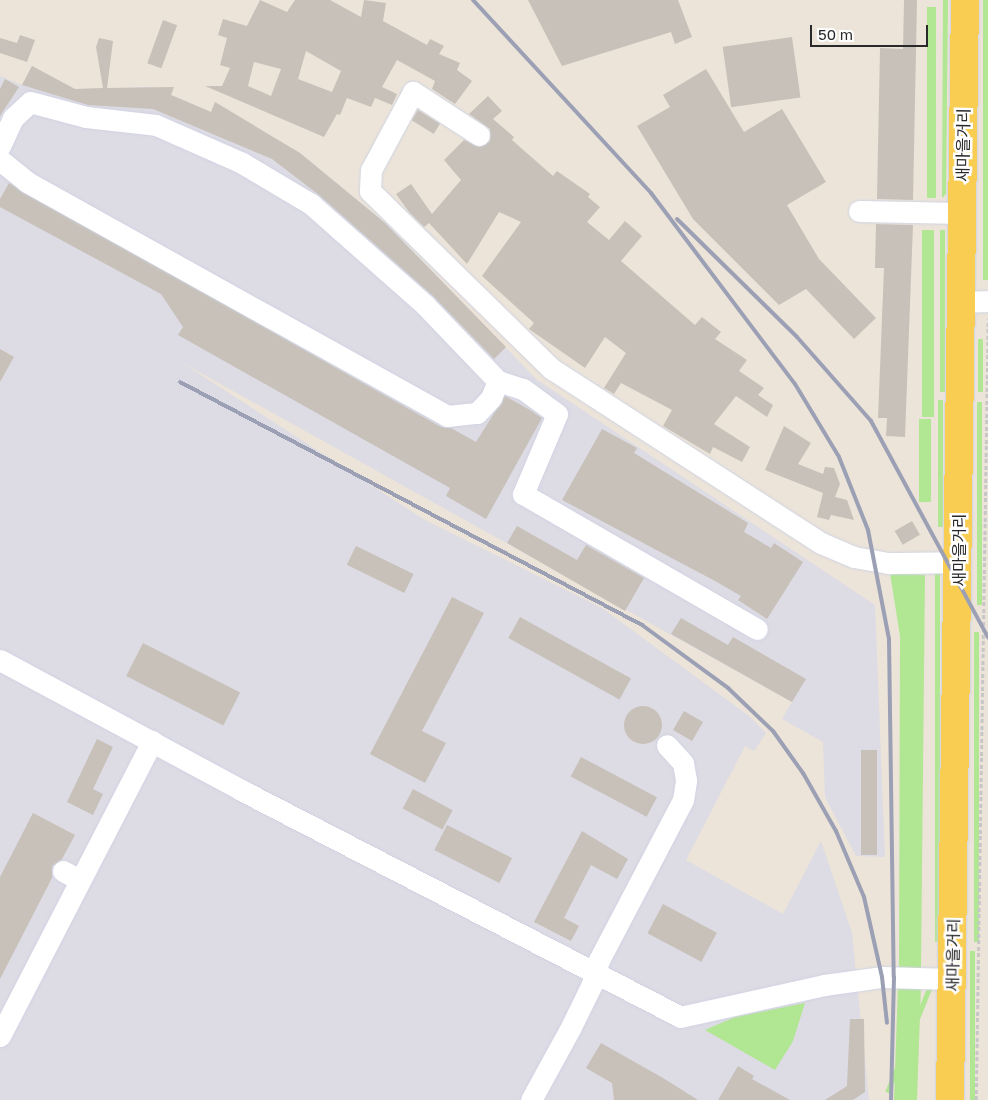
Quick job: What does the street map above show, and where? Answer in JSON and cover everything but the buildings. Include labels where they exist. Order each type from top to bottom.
[{"type":"main road","name":"새마을거리","points":[[950,1100],[959,562],[979,301],[962,213],[965,0]]},
{"type":"street","points":[[479,135],[413,92],[371,170],[370,190],[552,369],[821,543],[854,557],[889,563],[959,562]]},
{"type":"street","points":[[0,146],[13,118],[30,102],[86,117],[156,126],[242,163],[311,204],[424,305],[498,381],[523,389],[557,414],[523,494],[757,629]]},
{"type":"street","points":[[0,160],[27,182],[447,416],[477,413],[491,398],[498,381]]},
{"type":"street","points":[[859,211],[962,213]]},
{"type":"street","points":[[0,660],[595,975],[680,1017],[824,985],[882,977],[952,979]]},
{"type":"street","points":[[0,1036],[72,876],[111,805],[152,741]]},
{"type":"street","points":[[531,1100],[571,1027],[595,975],[599,960],[683,800],[686,780],[683,763],[666,745]]},
{"type":"path","points":[[976,1100],[979,301]]},
{"type":"shaded area","points":[[32,66],[75,89],[153,87],[279,141],[300,153],[388,225],[536,379],[875,605],[885,857],[856,856],[825,797],[823,742],[782,719],[792,702],[181,362],[425,520],[602,608],[749,716],[766,733],[754,751],[745,746],[686,860],[783,914],[821,841],[852,933],[869,1100],[0,1100],[0,76],[22,85]]},
{"type":"green space","points":[[943,0],[948,0],[946,194],[942,198]]},
{"type":"green space","points":[[983,0],[988,0],[988,280],[983,280]]},
{"type":"green space","points":[[927,7],[936,7],[936,198],[927,198]]},
{"type":"green space","points":[[922,230],[934,230],[934,417],[922,417]]},
{"type":"green space","points":[[940,230],[945,230],[945,392],[940,392]]},
{"type":"green space","points":[[978,339],[983,339],[983,392],[978,392]]},
{"type":"green space","points":[[938,400],[943,400],[943,527],[938,527]]},
{"type":"green space","points":[[977,402],[982,402],[982,605],[977,605]]},
{"type":"green space","points":[[919,419],[931,419],[931,502],[919,502]]},
{"type":"green space","points":[[890,573],[925,575],[921,969],[899,969],[900,636]]},
{"type":"green space","points":[[935,574],[940,574],[940,942],[935,942]]},
{"type":"green space","points":[[974,632],[979,632],[979,942],[974,942]]},
{"type":"green space","points":[[970,951],[975,951],[975,1100],[970,1100]]},
{"type":"green space","points":[[898,985],[921,986],[917,1100],[894,1100]]},
{"type":"green space","points":[[928,986],[933,988],[890,1094],[885,1092]]},
{"type":"green space","points":[[805,1003],[793,1041],[775,1070],[705,1030],[735,1017]]},
{"type":"railway","points":[[473,0],[651,193],[795,384],[839,457],[868,530],[889,639],[894,977],[891,1100]]},
{"type":"railway","points":[[677,219],[797,337],[871,421],[988,637]]},
{"type":"railway","points":[[180,382],[642,625],[728,688],[773,731],[803,773],[836,831],[864,897],[882,977],[887,1023]]}]
